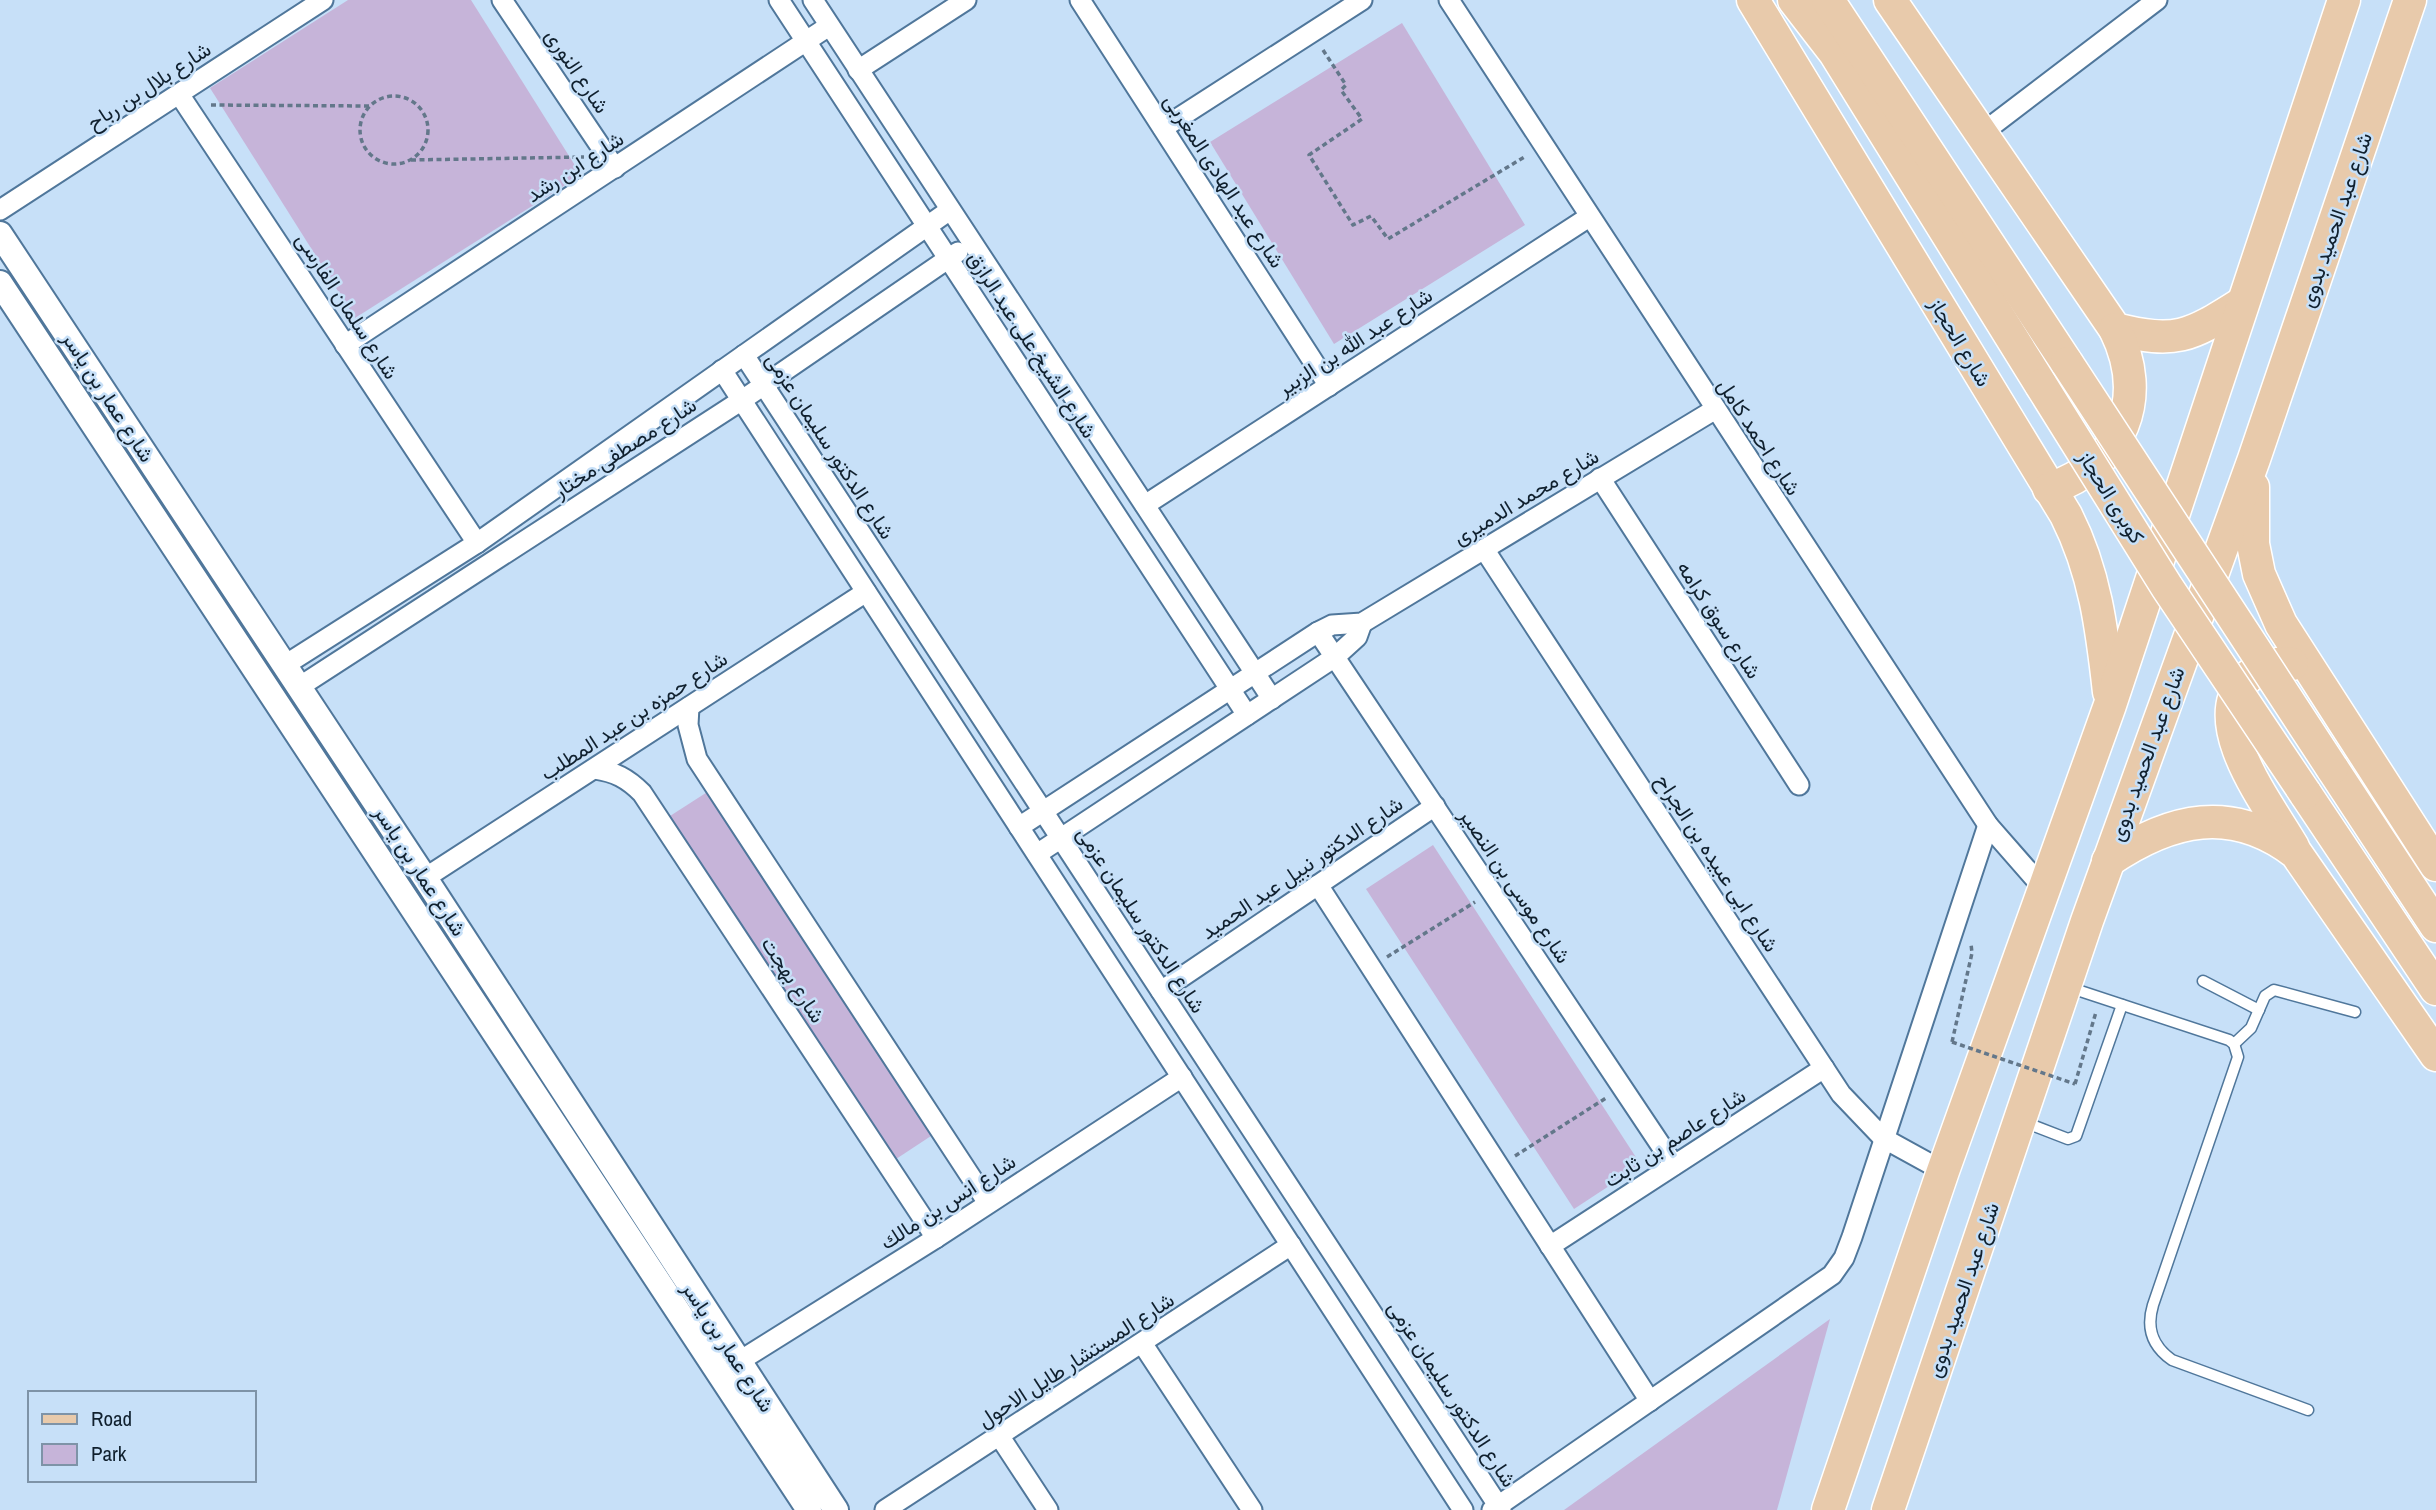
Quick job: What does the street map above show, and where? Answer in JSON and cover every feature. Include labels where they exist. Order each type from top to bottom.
[{"type":"main road","name":"شارع الحجاز","points":[[1753,0],[2080,543],[2099,603],[2110,705]]},
{"type":"main road","name":"كوبرى الحجاز","points":[[1794,0],[1835,53],[2166,587],[2436,989]]},
{"type":"main road","name":"كوبرى الحجاز","points":[[1828,0],[2436,926]]},
{"type":"main road","points":[[1890,0],[2115,329],[2123,347],[2131,387],[2123,426],[2113,444],[2086,473],[2049,489]]},
{"type":"main road","points":[[1828,1510],[1943,1171],[2110,705],[2344,0]]},
{"type":"main road","name":"شارع عبد الحميد بدوى","points":[[1888,1510],[2108,861],[2254,459],[2410,0]]},
{"type":"main road","points":[[2115,329],[2150,337],[2180,336],[2202,328],[2241,304]]},
{"type":"main road","points":[[2254,459],[2252,515],[2259,574],[2281,624],[2436,865]]},
{"type":"main road","points":[[2307,668],[2279,663],[2257,670],[2238,688],[2230,712],[2233,737],[2296,853],[2436,1055]]},
{"type":"main road","points":[[2108,861],[2165,830],[2208,822],[2252,827],[2273,835],[2296,853]]},
{"type":"street","name":"شارع بلال بن رباح","points":[[0,210],[183,99],[323,0]]},
{"type":"street","name":"شارع النورى","points":[[502,0],[611,162]]},
{"type":"street","name":"شارع الشيخ على عبد الرازق","points":[[779,0],[1247,715]]},
{"type":"street","name":"شارع الشيخ على عبد الرازق","points":[[813,0],[1272,699]]},
{"type":"street","points":[[859,70],[966,0]]},
{"type":"street","name":"شارع عبد الهادى المغربى","points":[[1080,0],[1329,386]]},
{"type":"street","points":[[1163,128],[1362,0]]},
{"type":"street","name":"شارع احمد كامل","points":[[1449,0],[1714,410],[1988,825],[2044,889]]},
{"type":"street","points":[[1981,134],[2157,0]]},
{"type":"street","name":"شارع ابن رشد","points":[[345,345],[611,162],[830,26]]},
{"type":"street","name":"شارع سلمان الفارسى","points":[[183,99],[477,543]]},
{"type":"street","name":"شارع مصطفى مختار","points":[[285,665],[477,543],[950,209]]},
{"type":"street","name":"شارع عبد الله بن الزبير","points":[[1145,505],[1589,217]]},
{"type":"street","name":"شارع عمار بن ياسر","points":[[0,234],[425,878],[836,1510]]},
{"type":"street","name":"شارع مصطفى مختار","points":[[299,687],[742,400],[972,243]]},
{"type":"street","name":"شارع عمار بن ياسر","points":[[0,283],[809,1510]]},
{"type":"street","name":"شارع الدكتور سليمان عزمى","points":[[744,355],[1497,1509]]},
{"type":"street","points":[[722,370],[1463,1510]]},
{"type":"street","name":"شارع محمد الدميرى","points":[[1019,827],[1254,671],[1318,632],[1339,623],[1362,623],[1714,410]]},
{"type":"street","name":"شارع سوق كرامه","points":[[1601,478],[1799,785]]},
{"type":"street","name":"شارع ابى عبيده بن الجراح","points":[[1485,549],[1824,1069],[1854,1109],[1883,1138],[1943,1171]]},
{"type":"street","name":"شارع حمزه بن عبد المطلب","points":[[425,878],[866,592]]},
{"type":"street","name":"شارع محمد الدميرى","points":[[1037,854],[1335,657],[1357,637],[1362,623]]},
{"type":"street","name":"شارع موسى بن النصير","points":[[1318,632],[1674,1165]]},
{"type":"street","name":"شارع بهجت","points":[[689,707],[689,734],[697,759],[988,1203]]},
{"type":"street","name":"شارع بهجت","points":[[595,769],[612,772],[628,780],[642,793],[936,1238]]},
{"type":"street","name":"شارع الدكتور نبيل عبد الحميد","points":[[1161,991],[1435,806]]},
{"type":"street","points":[[1497,1509],[1832,1275],[1844,1258],[1852,1237],[1988,825]]},
{"type":"street","points":[[1318,885],[1650,1401]]},
{"type":"street","name":"شارع عاصم بن ثابت","points":[[1550,1246],[1824,1069]]},
{"type":"street","name":"شارع انس بن مالك","points":[[738,1362],[936,1238],[1182,1077]]},
{"type":"street","name":"شارع المستشار طايل الاحول","points":[[885,1510],[1291,1245]]},
{"type":"street","points":[[1143,1343],[1252,1510]]},
{"type":"street","points":[[1000,1437],[1048,1510]]},
{"type":"lane","points":[[2203,982],[2259,1010]]},
{"type":"lane","points":[[2065,986],[2229,1040],[2234,1044],[2238,1057],[2150,1315],[2152,1336],[2163,1354],[2172,1360],[2308,1410]]},
{"type":"lane","points":[[2234,1044],[2248,1032],[2264,996],[2274,990],[2355,1013]]},
{"type":"lane","points":[[2020,1121],[2068,1139],[2076,1136],[2122,1005]]},
{"type":"path","points":[[1311,33],[1346,84],[1341,90],[1362,118],[1309,155],[1353,225],[1371,216],[1388,239],[1543,146]]},
{"type":"path","points":[[411,160],[425,145],[428,124],[425,113],[418,105],[399,95],[378,99],[370,106],[360,125],[364,146],[380,161],[401,164],[411,160],[611,162]]},
{"type":"path","points":[[183,99],[370,106]]},
{"type":"path","points":[[1370,967],[1492,892]]},
{"type":"path","points":[[1966,976],[1952,1042],[2075,1084],[2101,998]]},
{"type":"path","points":[[1499,1167],[1622,1087]]},
{"type":"green space","points":[[348,0],[471,0],[581,175],[355,318],[210,88]]},
{"type":"green space","points":[[1402,23],[1525,225],[1334,344],[1210,142]]},
{"type":"green space","points":[[712,789],[931,1136],[890,1163],[670,816]]},
{"type":"green space","points":[[1433,845],[1641,1165],[1574,1209],[1366,889]]},
{"type":"green space","points":[[1830,1319],[1777,1510],[1564,1510]]}]
